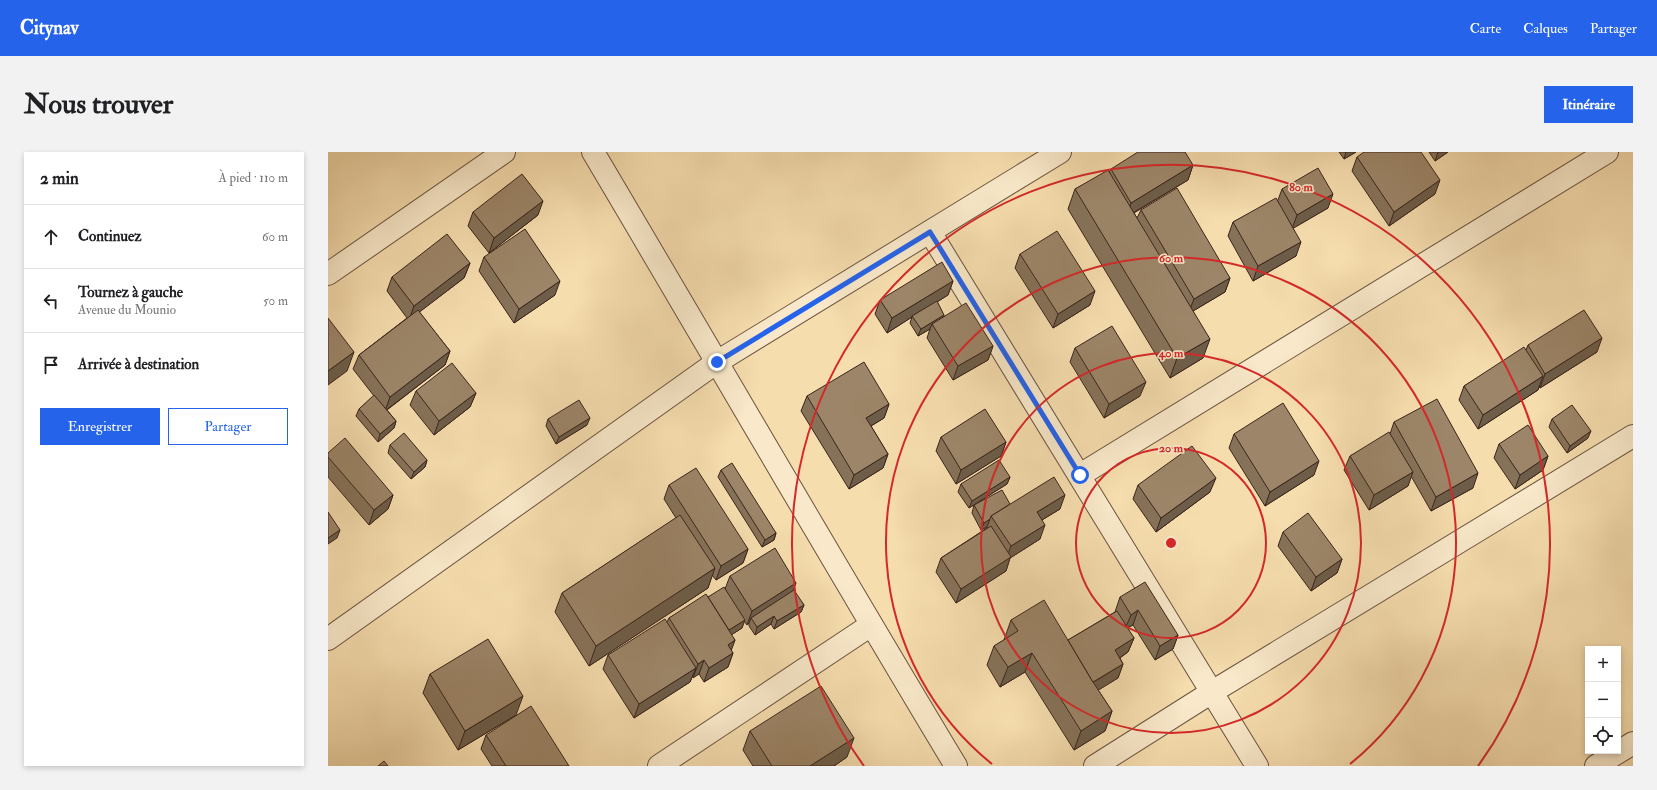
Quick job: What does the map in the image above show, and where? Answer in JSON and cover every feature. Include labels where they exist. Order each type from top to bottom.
[{"type":"street","points":[[328,274],[504,152]]},
{"type":"street","points":[[593,152],[870,625],[956,766]]},
{"type":"street","points":[[328,638],[717,362],[1060,152]]},
{"type":"street","points":[[1080,475],[1607,152]]},
{"type":"street","points":[[930,232],[1257,766]]},
{"type":"street","points":[[1095,766],[1212,692],[1633,436]]},
{"type":"street","points":[[659,766],[870,625]]},
{"type":"street","points":[[1596,766],[1633,744]]},
{"type":"building","points":[[1138,152],[1185,152],[1193,165],[1131,203],[1111,169]]},
{"type":"building","points":[[1364,152],[1421,152],[1440,180],[1394,212],[1357,157]]},
{"type":"building","points":[[1318,168],[1333,194],[1297,215],[1282,189]]},
{"type":"building","points":[[1108,170],[1210,339],[1177,358],[1075,189]]},
{"type":"building","points":[[522,174],[543,201],[494,238],[473,212]]},
{"type":"building","points":[[1177,188],[1230,278],[1194,299],[1141,210]]},
{"type":"building","points":[[1276,198],[1301,242],[1258,266],[1233,222]]},
{"type":"building","points":[[525,229],[560,281],[519,309],[484,257]]},
{"type":"building","points":[[1057,231],[1095,291],[1058,314],[1020,254]]},
{"type":"building","points":[[447,234],[470,263],[414,306],[392,277]]},
{"type":"building","points":[[942,262],[953,281],[892,318],[880,300]]},
{"type":"building","points":[[937,301],[944,315],[921,329],[912,316]]},
{"type":"building","points":[[966,303],[993,346],[958,366],[932,324]]},
{"type":"building","points":[[418,310],[450,351],[390,397],[359,355]]},
{"type":"building","points":[[1584,310],[1602,338],[1545,374],[1528,345]]},
{"type":"building","points":[[328,318],[354,352],[328,371]]},
{"type":"building","points":[[1112,326],[1146,382],[1109,404],[1075,348]]},
{"type":"building","points":[[1524,347],[1543,376],[1483,415],[1464,386]]},
{"type":"building","points":[[864,362],[889,404],[866,418],[888,454],[854,475],[807,396]]},
{"type":"building","points":[[452,363],[476,393],[439,421],[416,391]]},
{"type":"building","points":[[374,395],[396,421],[380,434],[359,409]]},
{"type":"building","points":[[1437,399],[1478,473],[1436,497],[1394,422]]},
{"type":"building","points":[[579,400],[590,418],[559,437],[548,419]]},
{"type":"building","points":[[1283,403],[1319,461],[1270,492],[1234,434]]},
{"type":"building","points":[[1572,405],[1591,431],[1570,446],[1552,419]]},
{"type":"building","points":[[985,409],[1006,442],[961,470],[941,437]]},
{"type":"building","points":[[1528,425],[1548,456],[1520,475],[1499,444]]},
{"type":"building","points":[[1389,432],[1413,472],[1374,495],[1350,456]]},
{"type":"building","points":[[404,433],[427,460],[414,472],[390,445]]},
{"type":"building","points":[[345,438],[393,495],[374,510],[328,457],[328,453]]},
{"type":"building","points":[[1192,446],[1216,478],[1161,518],[1138,485]]},
{"type":"building","points":[[999,460],[1010,477],[972,501],[961,484]]},
{"type":"building","points":[[732,463],[776,533],[765,540],[721,470]]},
{"type":"building","points":[[696,468],[748,549],[721,566],[669,485]]},
{"type":"building","points":[[1054,477],[1065,495],[1037,512],[1045,525],[1011,546],[991,516]]},
{"type":"building","points":[[1002,490],[1010,504],[991,516],[990,519],[984,523],[974,505]]},
{"type":"building","points":[[328,512],[340,530],[328,538]]},
{"type":"building","points":[[1308,513],[1342,559],[1316,577],[1283,532]]},
{"type":"building","points":[[680,515],[715,568],[596,646],[562,593]]},
{"type":"building","points":[[991,526],[1011,557],[961,589],[941,558]]},
{"type":"building","points":[[775,548],[796,583],[752,611],[730,576]]},
{"type":"building","points":[[1145,582],[1178,635],[1160,646],[1138,610],[1131,615],[1120,597]]},
{"type":"building","points":[[724,587],[745,620],[729,630],[708,597]]},
{"type":"building","points":[[794,590],[804,605],[777,621],[774,616],[757,627],[751,618]]},
{"type":"building","points":[[706,594],[735,640],[728,645],[733,653],[709,668],[704,660],[698,664],[669,618]]},
{"type":"building","points":[[1044,600],[1112,711],[1081,731],[1032,653],[1008,667],[994,646],[1018,631],[1011,620]]},
{"type":"building","points":[[1117,611],[1134,638],[1115,650],[1123,664],[1093,682],[1068,640]]},
{"type":"building","points":[[665,619],[696,668],[639,704],[608,655]]},
{"type":"building","points":[[488,639],[523,696],[465,731],[430,674]]},
{"type":"building","points":[[821,686],[854,738],[810,766],[772,766],[750,731]]},
{"type":"building","points":[[531,706],[569,766],[506,766],[486,735]]},
{"type":"building","points":[[384,761],[388,766],[378,766]]},
{"type":"route","points":[[717,362],[930,232],[1080,475]]}]
